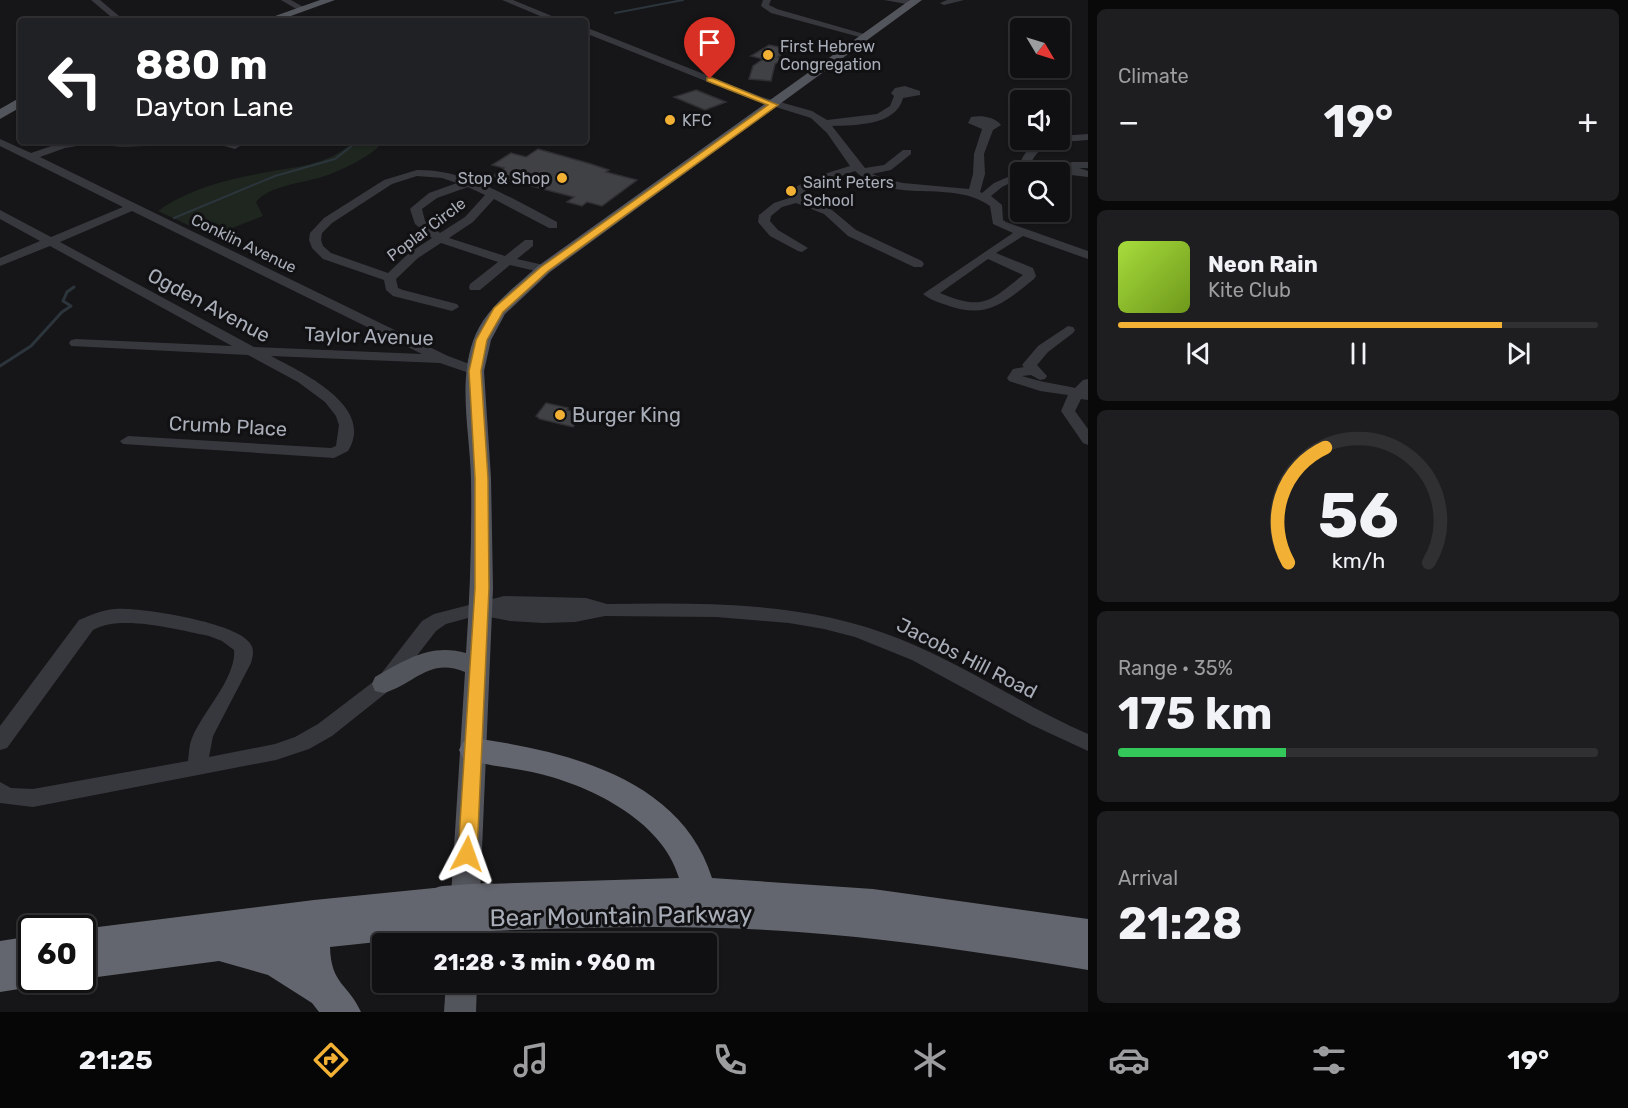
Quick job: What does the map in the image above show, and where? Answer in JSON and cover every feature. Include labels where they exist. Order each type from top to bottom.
[{"type":"highway","points":[[474,750],[519,756],[574,770],[590,776],[631,800],[655,818],[679,843],[690,862],[700,893]]},
{"type":"highway","name":"Bear Mountain Parkway","points":[[96,961],[313,933],[450,922],[488,908],[621,893],[784,896],[888,905],[1088,935]]},
{"type":"highway","name":"Bear Mountain Parkway","points":[[488,908],[776,915],[926,929],[1088,954]]},
{"type":"highway","name":"Bear Mountain Parkway","points":[[96,943],[245,924],[450,922]]},
{"type":"highway","points":[[313,933],[311,961],[317,981],[333,1001]]},
{"type":"highway","points":[[198,947],[243,952],[275,960],[301,973],[333,1001]]},
{"type":"highway","points":[[0,957],[18,954]]},
{"type":"highway","points":[[0,975],[18,972]]},
{"type":"main road","points":[[274,18],[330,0]]},
{"type":"main road","points":[[450,922],[474,750],[482,488],[475,371],[482,340],[498,311],[544,269],[914,2]]},
{"type":"main road","points":[[0,116],[18,103]]},
{"type":"main road","points":[[384,684],[436,657],[455,657],[478,667]]},
{"type":"main road","points":[[460,1012],[461,993]]},
{"type":"street","points":[[95,0],[117,18]]},
{"type":"street","points":[[285,0],[301,8]]},
{"type":"street","points":[[506,0],[552,18]]},
{"type":"street","points":[[767,0],[765,6],[783,15],[867,36]]},
{"type":"street","points":[[888,0],[914,2]]},
{"type":"street","points":[[944,3],[960,0]]},
{"type":"street","points":[[588,31],[774,105],[812,115],[824,123],[859,169],[873,179],[900,186],[980,195],[996,205],[997,220],[1022,232],[1088,255]]},
{"type":"street","points":[[824,123],[860,120],[885,114],[896,106],[899,96]]},
{"type":"street","points":[[980,195],[979,154],[987,128]]},
{"type":"street","points":[[1025,162],[1033,148],[1047,142],[1088,137]]},
{"type":"street","name":"Conklin Avenue","points":[[0,142],[443,359],[475,371]]},
{"type":"street","points":[[31,157],[70,144]]},
{"type":"street","points":[[225,144],[235,146]]},
{"type":"street","points":[[907,152],[887,168],[859,169],[807,185],[793,195],[797,199],[828,212],[852,233],[918,264]]},
{"type":"street","points":[[1082,173],[1072,165],[1088,165]]},
{"type":"street","name":"Poplar Circle","points":[[468,184],[432,173],[398,177],[379,185],[356,204],[322,224],[317,230],[316,241],[320,251],[340,262],[390,278],[411,258],[481,208],[491,195]]},
{"type":"street","points":[[980,195],[1010,179]]},
{"type":"street","points":[[544,269],[458,246],[439,238],[417,220],[416,209],[430,197],[468,184],[553,225]]},
{"type":"street","points":[[797,199],[770,210],[765,215],[765,222],[774,233],[802,248]]},
{"type":"street","points":[[0,262],[134,207]]},
{"type":"street","name":"Ogden Avenue","points":[[0,214],[303,379],[339,406],[345,418],[346,440],[339,451],[325,452]]},
{"type":"street","points":[[987,254],[1029,271],[1030,276],[992,305],[977,309],[966,308],[930,294],[987,254],[1022,232]]},
{"type":"street","points":[[475,287],[529,243]]},
{"type":"street","points":[[390,278],[392,290],[398,293],[452,307]]},
{"type":"street","points":[[1053,387],[1029,365],[1043,349],[1068,330]]},
{"type":"street","name":"Taylor Avenue","points":[[76,343],[443,359]]},
{"type":"street","points":[[1034,372],[1018,372],[1014,378],[1040,387],[1085,391]]},
{"type":"street","points":[[1085,391],[1071,401],[1068,411],[1088,440]]},
{"type":"street","name":"Crumb Place","points":[[128,441],[325,452]]},
{"type":"street","points":[[0,791],[6,796],[33,798],[198,768],[276,752],[302,743],[325,729],[384,684],[429,626],[454,614],[480,609]]},
{"type":"street","name":"Jacobs Hill Road","points":[[480,609],[503,614],[586,615],[608,609],[763,612],[805,618],[851,629],[892,643],[925,658],[1034,718],[1088,743]]},
{"type":"street","points":[[0,742],[86,625],[106,615],[128,615],[229,636],[244,647],[247,654],[242,667],[202,739],[198,768]]},
{"type":"shaded area","points":[[351,144],[382,144],[365,157],[340,170],[269,192],[256,202],[263,216],[212,236],[158,211],[192,192],[218,183],[308,165],[343,150]]},
{"type":"building","points":[[769,45],[789,49],[778,57],[784,58],[775,64],[771,81],[749,79],[753,66],[763,59],[751,56]]},
{"type":"building","points":[[696,90],[726,102],[705,110],[674,97]]},
{"type":"building","name":"Stop & Shop","points":[[538,149],[637,180],[602,206],[587,202],[582,206],[567,202],[574,197],[493,176],[504,168],[492,165],[511,153],[526,157]]},
{"type":"building","name":"Burger King","points":[[546,403],[583,414],[573,427],[540,419],[536,416]]},
{"type":"waterway","points":[[615,13],[683,0]]},
{"type":"waterway","points":[[174,218],[275,176],[335,159],[354,144]]},
{"type":"waterway","points":[[0,366],[31,346],[62,312],[71,306],[63,301],[67,292],[74,287]]},
{"type":"place","name":"First Hebrew Congregation","points":[[768,55]]},
{"type":"place","name":"KFC","points":[[670,120]]},
{"type":"place","name":"Stop & Shop","points":[[562,178]]},
{"type":"place","name":"Saint Peters School","points":[[791,191]]},
{"type":"place","name":"Burger King","points":[[560,415]]},
{"type":"route","points":[[467,854],[482,588],[481,478],[475,371],[477,355],[489,325],[498,311],[544,269],[774,105],[710,79]]}]
